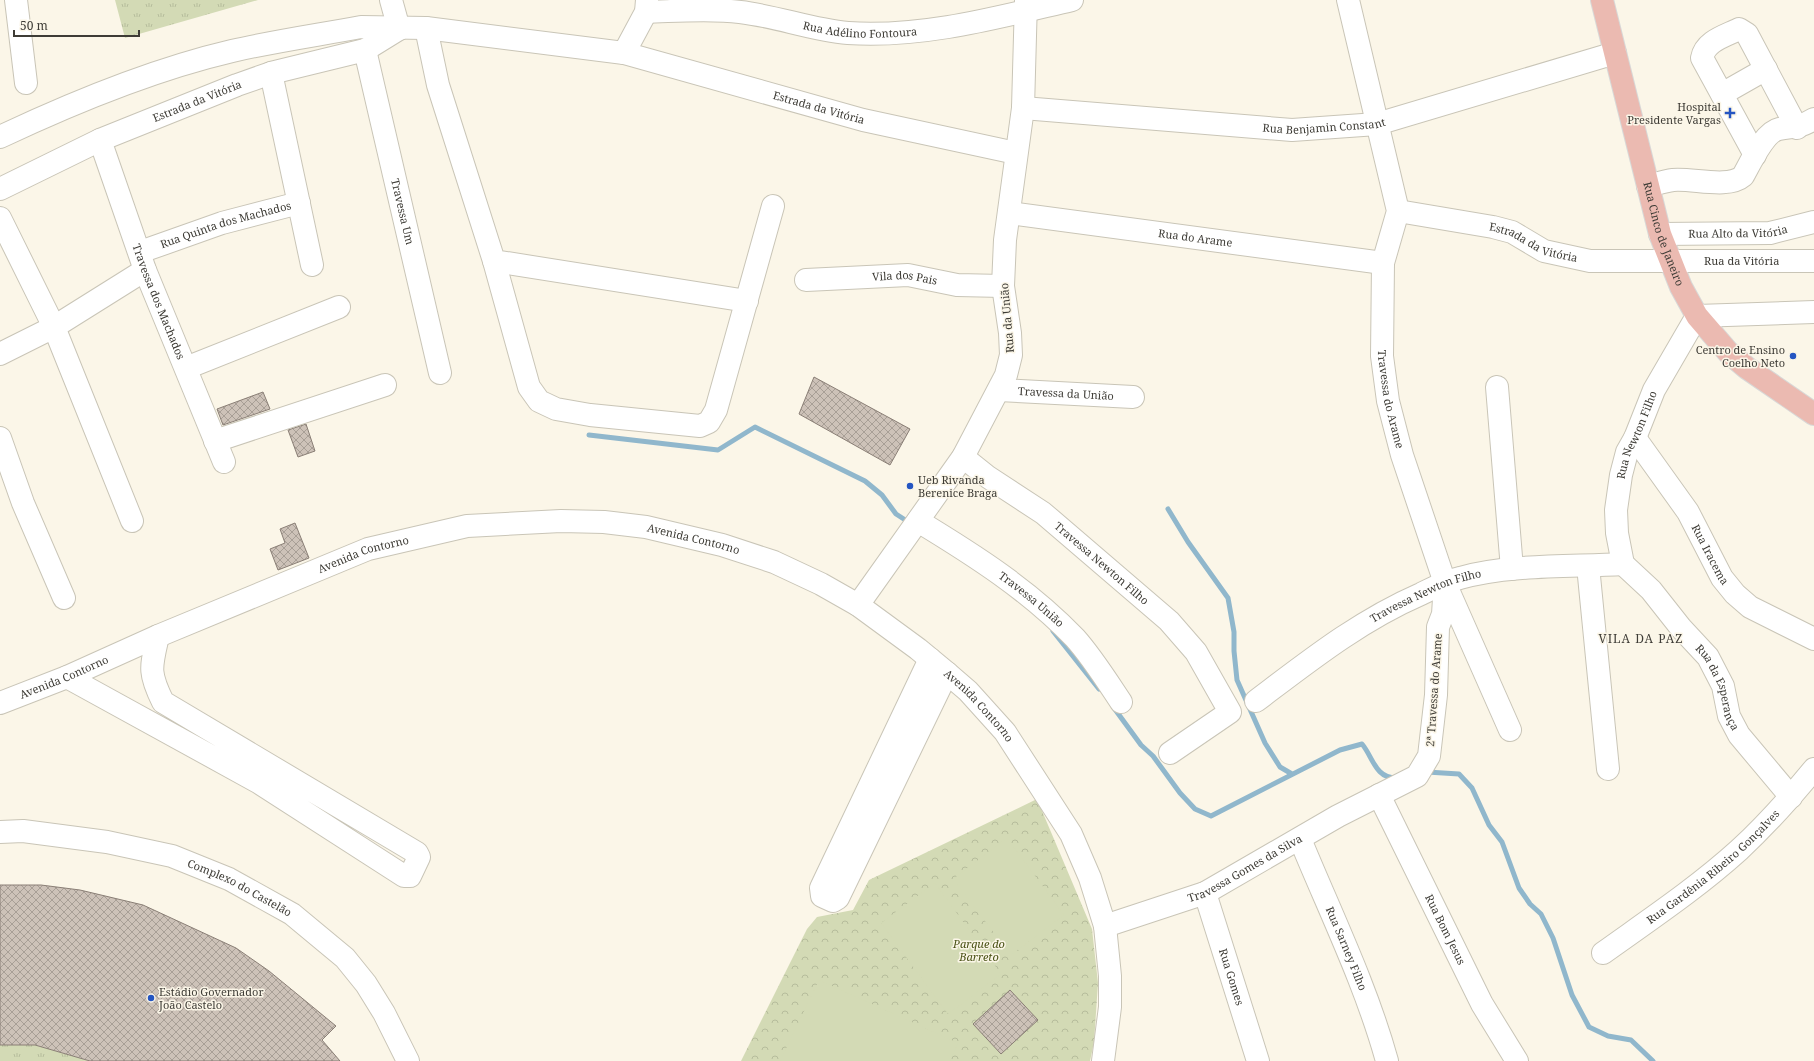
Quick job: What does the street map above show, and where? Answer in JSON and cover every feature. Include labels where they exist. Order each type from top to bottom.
[{"type":"main road","name":"Rua Cinco de Janeiro","points":[[1602,0],[1660,234],[1681,287],[1697,316],[1728,352],[1747,368],[1814,414]]},
{"type":"street","points":[[16,0],[26,83]]},
{"type":"street","points":[[391,0],[399,29]]},
{"type":"street","name":"Rua Adélino Fontoura","points":[[647,6],[741,12],[846,32],[875,34],[903,33],[962,24],[1025,5],[1072,0]]},
{"type":"street","points":[[1348,0],[1398,211]]},
{"type":"street","name":"Rua da União","points":[[858,605],[964,457],[1006,375],[1011,355],[1010,333],[1003,286],[1009,213],[1023,108],[1025,5]]},
{"type":"street","points":[[624,53],[647,6]]},
{"type":"street","name":"Estrada da Vitória","points":[[0,138],[30,123],[143,78],[233,50],[361,27],[399,29],[426,28],[624,53],[863,120],[1016,153]]},
{"type":"street","points":[[426,28],[438,85],[494,261],[529,387],[533,395],[546,406],[590,415],[700,426],[709,422],[716,410],[773,206]]},
{"type":"street","name":"Estrada da Vitória","points":[[0,189],[100,140],[237,85],[271,73],[365,50],[399,29]]},
{"type":"street","points":[[1648,186],[1673,180],[1732,182],[1743,176],[1765,139],[1774,131],[1806,123],[1766,69],[1747,34],[1743,30],[1738,30],[1708,45],[1703,50],[1702,58],[1755,155]]},
{"type":"street","name":"Travessa Um","points":[[365,50],[440,373]]},
{"type":"street","name":"Rua Benjamin Constant","points":[[1023,108],[1292,130],[1377,124],[1616,53]]},
{"type":"street","points":[[1722,94],[1766,69]]},
{"type":"street","name":"Rua Quinta dos Machados","points":[[0,354],[54,327],[143,261],[222,223],[299,203],[271,73]]},
{"type":"street","name":"Travessa dos Machados","points":[[100,140],[143,261],[224,462]]},
{"type":"street","points":[[299,203],[312,265]]},
{"type":"street","name":"Estrada da Vitória","points":[[1398,211],[1493,227],[1512,232],[1544,251],[1590,262],[1670,260]]},
{"type":"street","name":"Travessa do Arame","points":[[1398,211],[1383,263],[1382,356],[1388,401],[1402,455],[1445,583],[1510,730]]},
{"type":"street","name":"Rua do Arame","points":[[1009,213],[1383,263]]},
{"type":"street","points":[[0,218],[54,327],[132,522]]},
{"type":"street","name":"Rua Alto da Vitória","points":[[1660,234],[1770,233],[1814,222]]},
{"type":"street","name":"Rua da Vitória","points":[[1670,260],[1814,261]]},
{"type":"street","points":[[494,261],[746,301]]},
{"type":"street","name":"Vila dos Pais","points":[[806,280],[908,275],[957,285],[1003,286]]},
{"type":"street","points":[[186,368],[339,307]]},
{"type":"street","points":[[1697,316],[1814,312]]},
{"type":"street","name":"Rua Newton Filho","points":[[1623,564],[1617,533],[1616,510],[1621,475],[1627,452],[1635,438],[1654,390],[1697,316]]},
{"type":"street","points":[[215,441],[385,385]]},
{"type":"street","points":[[1497,386],[1512,570]]},
{"type":"street","name":"Travessa da União","points":[[999,390],[1133,397]]},
{"type":"street","points":[[0,438],[23,503],[64,598]]},
{"type":"street","name":"Rua Iracema","points":[[1635,438],[1688,512],[1722,578],[1735,594],[1750,607],[1814,639]]},
{"type":"street","name":"Travessa Newton Filho","points":[[964,457],[988,477],[1043,513],[1169,621],[1196,652],[1230,712],[1170,753]]},
{"type":"street","name":"Avenida Contorno","points":[[0,703],[67,677],[158,636],[368,549],[467,526],[561,521],[604,522],[646,527],[722,545],[774,562],[820,584],[858,605],[930,659],[968,691],[1005,732],[1071,834],[1090,878],[1105,926],[1110,976],[1110,992],[1103,1061]]},
{"type":"street","name":"Travessa União","points":[[914,526],[979,558],[1027,593],[1076,638],[1121,702]]},
{"type":"street","name":"Travessa Newton Filho","points":[[1256,701],[1345,634],[1388,608],[1445,583],[1473,575],[1512,570],[1623,564]]},
{"type":"street","name":"Rua da Esperança","points":[[1623,564],[1651,590],[1681,628],[1708,657],[1723,686],[1728,716],[1739,735],[1791,797]]},
{"type":"street","points":[[1588,566],[1608,768]]},
{"type":"street","name":"2ª Travessa do Arame","points":[[1379,795],[1417,776],[1429,756],[1436,695],[1438,626],[1443,614],[1445,583]]},
{"type":"street","points":[[67,677],[258,782],[354,846],[404,876],[410,876],[419,857],[417,852],[163,702],[154,686],[151,667],[158,636]]},
{"type":"street","points":[[930,659],[821,888],[822,896],[826,899],[833,901],[838,898],[947,673]]},
{"type":"street","name":"Rua Gardênia Ribeiro Gonçalves","points":[[1603,953],[1686,892],[1739,850],[1791,797],[1814,769]]},
{"type":"street","name":"Travessa Gomes da Silva","points":[[1105,926],[1205,893],[1338,816],[1379,795]]},
{"type":"street","name":"Rua Bom Jesus","points":[[1379,795],[1482,1004],[1517,1061]]},
{"type":"street","name":"Complexo do Castelão","points":[[0,832],[23,831],[107,842],[172,856],[229,879],[286,911],[345,958],[366,984],[384,1013],[408,1061]]},
{"type":"street","name":"Rua Sarney Filho","points":[[1300,839],[1356,975],[1381,1040],[1387,1061]]},
{"type":"street","name":"Rua Gomes","points":[[1205,893],[1258,1061]]},
{"type":"green space","points":[[115,0],[258,0],[125,38]]},
{"type":"green space","name":"Parque do Barreto","points":[[1037,799],[1092,929],[1098,983],[1094,1042],[1090,1061],[741,1061],[807,929],[817,917],[853,910],[869,880]]},
{"type":"green space","points":[[1007,838],[1064,915],[1011,955],[953,879]]},
{"type":"green space","points":[[935,883],[1001,974],[948,1014],[881,923]]},
{"type":"green space","points":[[819,980],[958,1043],[950,1061],[780,1061]]},
{"type":"green space","points":[[0,1045],[35,1045],[90,1061],[0,1061]]},
{"type":"building","points":[[814,377],[910,429],[890,465],[799,414]]},
{"type":"building","points":[[263,392],[270,409],[223,425],[217,409]]},
{"type":"building","points":[[306,424],[315,451],[298,457],[288,430]]},
{"type":"building","points":[[295,523],[309,558],[278,570],[270,549],[285,543],[280,529]]},
{"type":"building","name":"Estádio Governador João Castelo","points":[[0,885],[41,885],[80,890],[143,905],[236,948],[269,971],[336,1026],[322,1040],[340,1061],[90,1061],[35,1045],[0,1045]]},
{"type":"building","points":[[1010,990],[1038,1020],[1001,1054],[973,1024]]},
{"type":"waterway","points":[[589,435],[718,450],[755,427],[865,481],[882,495],[896,514],[910,523]]},
{"type":"waterway","points":[[1168,509],[1188,542],[1228,598],[1234,632],[1237,680],[1265,743],[1280,767],[1292,774]]},
{"type":"waterway","points":[[1053,631],[1099,689]]},
{"type":"waterway","points":[[1114,708],[1141,745],[1153,756],[1180,793],[1195,809],[1211,816],[1340,750],[1362,744],[1379,771],[1383,775],[1396,778]]},
{"type":"waterway","points":[[1427,772],[1459,774],[1472,788],[1489,825],[1502,842],[1519,888],[1530,904],[1541,914],[1553,938],[1572,995],[1589,1027],[1608,1036],[1631,1040],[1653,1061]]},
{"type":"place","name":"Hospital Presidente Vargas","points":[[1730,113]]},
{"type":"place","name":"Centro de Ensino Coelho Neto","points":[[1793,356]]},
{"type":"place","name":"Ueb Rivanda Berenice Braga","points":[[910,486]]},
{"type":"place","name":"Estádio Governador João Castelo","points":[[151,998]]},
{"type":"district","name":"VILA DA PAZ","points":[[1641,639]]}]
